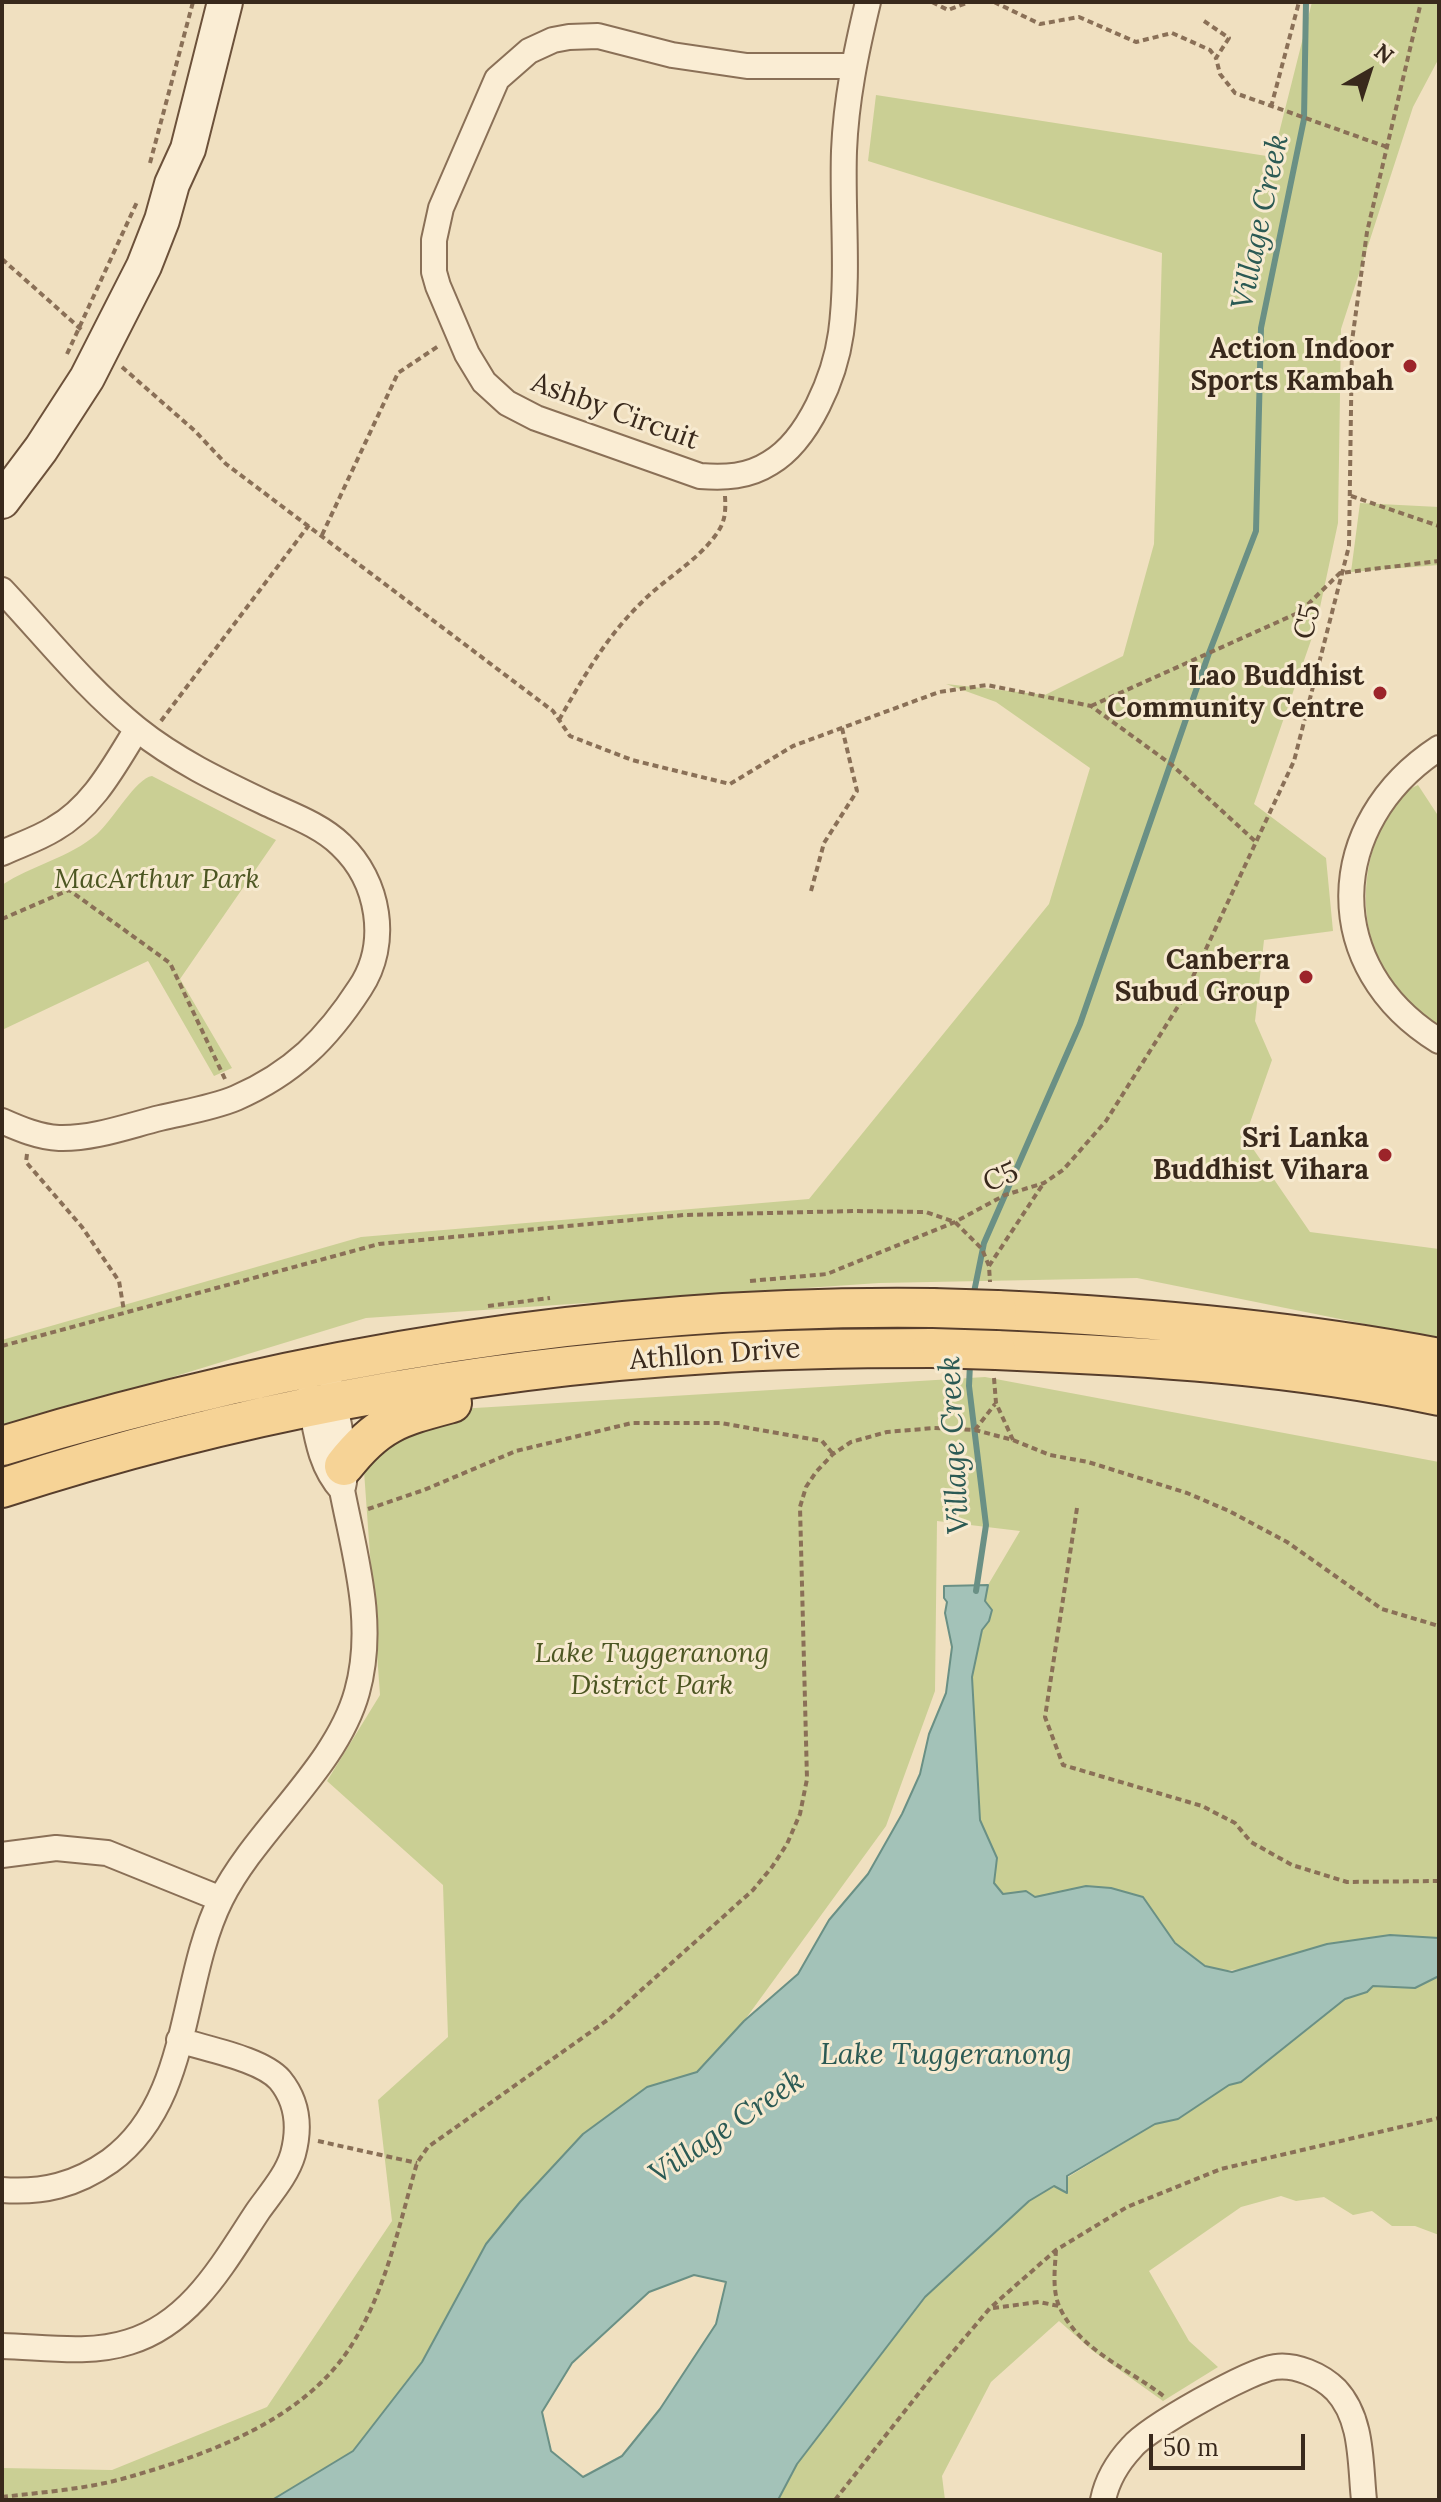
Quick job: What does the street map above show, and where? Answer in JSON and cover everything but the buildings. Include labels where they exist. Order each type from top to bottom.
[{"type":"main road","name":"Athllon Drive","points":[[2,1446],[96,1417],[315,1365],[453,1340],[599,1323],[743,1312],[933,1308],[1135,1317],[1243,1328],[1439,1358]]},
{"type":"main road","name":"Athllon Drive","points":[[2,1488],[84,1461],[203,1430],[322,1404],[532,1370],[707,1354],[932,1348],[995,1365],[1122,1355],[1251,1367],[1398,1387],[1439,1396]]},
{"type":"main road","points":[[343,1478],[362,1442],[384,1425],[407,1415],[455,1402],[532,1370]]},
{"type":"street","points":[[2,501],[41,449],[87,378],[90,338],[144,266],[172,184],[188,149],[225,2]]},
{"type":"street","name":"Ashby Circuit","points":[[853,66],[747,66],[672,55],[598,36],[569,37],[529,51],[497,79],[441,208],[434,240],[434,272],[438,286],[467,354],[484,382],[507,403],[536,418],[700,476],[724,478],[761,468],[773,462],[797,440],[817,406],[833,369],[841,334],[848,95],[868,2]]},
{"type":"street","points":[[2,590],[102,696],[143,733],[187,764],[314,826],[340,843],[360,866],[373,896],[378,929],[378,942],[366,979],[338,1023],[294,1065],[261,1087],[234,1098],[92,1135],[59,1138],[28,1132],[2,1121]]},
{"type":"street","points":[[2,853],[54,829],[78,813],[143,733]]},
{"type":"street","points":[[1439,748],[1407,772],[1379,803],[1359,844],[1351,903],[1356,937],[1371,973],[1388,999],[1411,1023],[1439,1041]]},
{"type":"street","points":[[2,2190],[27,2192],[60,2187],[92,2174],[122,2152],[146,2124],[164,2092],[205,1941],[221,1899],[245,1860],[325,1755],[357,1693],[365,1652],[365,1612],[343,1478],[322,1404],[315,1365]]},
{"type":"street","points":[[2,1855],[56,1848],[107,1853],[221,1899]]},
{"type":"street","points":[[2,2346],[95,2349],[128,2343],[175,2318],[201,2294],[287,2169],[297,2136],[297,2119],[292,2097],[279,2079],[270,2072],[179,2040]]},
{"type":"street","points":[[1103,2500],[1114,2470],[1142,2437],[1241,2378],[1272,2367],[1313,2374],[1335,2389],[1350,2410],[1355,2423],[1364,2500]]},
{"type":"path","points":[[150,163],[193,2]]},
{"type":"path","points":[[932,2],[948,10],[969,2]]},
{"type":"path","points":[[994,2],[1040,24],[1079,17],[1136,42],[1172,33],[1210,50],[1224,81],[1235,93],[1387,147]]},
{"type":"path","points":[[1271,107],[1299,2]]},
{"type":"path","name":"C5","points":[[124,1311],[379,1244],[684,1215],[926,1212],[955,1222],[1005,1195],[1044,1183],[1063,1170],[1106,1121],[1182,1000],[1294,761],[1349,546],[1352,341],[1367,232],[1421,2]]},
{"type":"path","points":[[1204,21],[1229,38],[1216,58]]},
{"type":"path","points":[[64,361],[90,338],[142,192]]},
{"type":"path","points":[[2,259],[195,431],[226,464],[553,711],[570,736],[632,760],[730,784],[753,773],[793,746],[939,692],[987,685],[1091,706],[1172,765],[1257,843]]},
{"type":"path","points":[[322,535],[398,373],[458,333]]},
{"type":"path","points":[[559,720],[595,657],[641,602],[696,557],[714,537],[726,519],[724,478]]},
{"type":"path","points":[[1351,496],[1439,526]]},
{"type":"path","points":[[143,733],[309,525]]},
{"type":"path","points":[[1091,706],[1300,612],[1340,573],[1439,561]]},
{"type":"path","points":[[811,891],[824,843],[857,791],[842,728]]},
{"type":"path","points":[[2,919],[69,890],[170,963],[234,1098]]},
{"type":"path","points":[[2,1346],[124,1311],[119,1281],[82,1227],[26,1162],[28,1132]]},
{"type":"path","points":[[989,1266],[1044,1183]]},
{"type":"path","points":[[995,1365],[996,1403],[1013,1440]]},
{"type":"path","points":[[975,1430],[996,1403]]},
{"type":"path","points":[[347,1516],[424,1490],[516,1451],[632,1423],[721,1423],[822,1441],[833,1454]]},
{"type":"path","points":[[2,2497],[127,2478],[225,2443],[262,2426],[300,2400],[335,2366],[364,2324],[381,2286],[417,2163],[428,2147],[609,2019],[753,1890],[772,1867],[787,1844],[800,1814],[807,1779],[800,1507],[806,1487],[816,1472],[833,1454],[851,1442],[887,1432],[934,1428],[975,1430],[1013,1440],[1050,1455],[1088,1462],[1187,1493],[1229,1511],[1287,1542],[1382,1609],[1439,1626]]},
{"type":"path","points":[[1077,1508],[1045,1717],[1063,1765],[1202,1806],[1235,1823],[1251,1842],[1292,1865],[1347,1882],[1439,1881]]},
{"type":"path","points":[[835,2500],[990,2308],[1056,2250],[1127,2207],[1210,2173],[1439,2118]]},
{"type":"path","points":[[297,2136],[417,2163]]},
{"type":"path","points":[[1056,2250],[1059,2306],[1080,2337],[1171,2402],[1175,2418]]},
{"type":"path","points":[[990,2308],[1039,2302],[1059,2306]]},
{"type":"green space","points":[[1312,2],[1439,2],[1439,58],[1413,107],[1341,329],[1338,523],[1316,626],[1254,804],[1326,858],[1333,931],[1264,940],[1255,1021],[1272,1060],[1245,1137],[1310,1232],[1439,1249],[1439,1339],[1137,1278],[879,1283],[366,1318],[2,1429],[2,1340],[361,1237],[809,1199],[1049,904],[1090,768],[996,702],[946,684],[1045,695],[1123,656],[1154,544],[1162,253],[868,161],[876,95],[1273,157]]},
{"type":"green space","points":[[1360,503],[1439,507],[1439,565],[1351,572]]},
{"type":"green space","name":"MacArthur Park","points":[[152,776],[276,840],[180,979],[232,1068],[214,1076],[148,961],[2,1030],[2,885],[86,842],[103,828],[139,784]]},
{"type":"green space","points":[[1418,785],[1439,817],[1439,1025],[1414,1009],[1395,988],[1380,964],[1366,909],[1372,853],[1382,826],[1401,797]]},
{"type":"green space","name":"Lake Tuggeranong District Park","points":[[985,1377],[1439,1462],[1439,1938],[1397,1936],[1356,1940],[1329,1944],[1249,1968],[1218,1969],[1204,1965],[1185,1952],[1143,1897],[1086,1886],[1035,1897],[1026,1891],[1003,1894],[994,1883],[997,1858],[980,1820],[972,1677],[982,1630],[989,1621],[985,1601],[988,1585],[1020,1531],[937,1521],[935,1691],[886,1826],[744,2021],[697,2072],[647,2087],[486,2244],[422,2362],[353,2451],[272,2500],[2,2500],[2,2468],[112,2470],[267,2407],[392,2221],[378,2100],[448,2037],[443,1885],[327,1781],[380,1695],[360,1415]]},
{"type":"green space","points":[[1439,1976],[1439,2235],[1415,2226],[1392,2226],[1372,2211],[1353,2215],[1324,2197],[1296,2201],[1281,2196],[1241,2207],[1149,2271],[1189,2341],[1218,2367],[1163,2401],[1093,2351],[1059,2321],[991,2382],[942,2476],[945,2500],[778,2500],[797,2464],[925,2297],[1029,2201],[1155,2124],[1179,2119],[1229,2085],[1241,2082],[1345,1999],[1367,1992],[1373,1986],[1415,1988]]},
{"type":"water","name":"Lake Tuggeranong","points":[[988,1585],[985,1601],[992,1610],[982,1630],[972,1677],[980,1820],[997,1858],[994,1883],[1003,1894],[1026,1891],[1035,1897],[1086,1886],[1111,1888],[1143,1897],[1175,1943],[1205,1966],[1232,1972],[1327,1944],[1390,1935],[1439,1938],[1439,1976],[1415,1988],[1373,1986],[1367,1992],[1345,1999],[1241,2082],[1229,2085],[1178,2119],[1155,2124],[1067,2176],[1067,2193],[1054,2186],[1029,2201],[925,2297],[797,2464],[778,2500],[272,2500],[353,2451],[422,2362],[486,2244],[583,2134],[647,2087],[697,2072],[744,2021],[798,1974],[829,1920],[868,1874],[902,1814],[920,1774],[929,1734],[946,1693],[952,1647],[945,1613],[947,1602],[944,1586]],"holes":[[[694,2275],[726,2282],[716,2324],[660,2409],[622,2456],[583,2477],[551,2451],[542,2412],[572,2363],[649,2292]]]},
{"type":"waterway","name":"Village Creek","points":[[973,1297],[984,1243],[1080,1024],[1209,653],[1256,531],[1261,328],[1304,119],[1306,2]]},
{"type":"waterway","name":"Village Creek","points":[[970,1364],[969,1386],[986,1525],[976,1591]]},
{"type":"place","name":"Action Indoor Sports Kambah","points":[[1410,366]]},
{"type":"place","name":"Lao Buddhist Community Centre","points":[[1380,693]]},
{"type":"place","name":"Canberra Subud Group","points":[[1306,977]]},
{"type":"place","name":"Sri Lanka Buddhist Vihara","points":[[1385,1155]]}]
